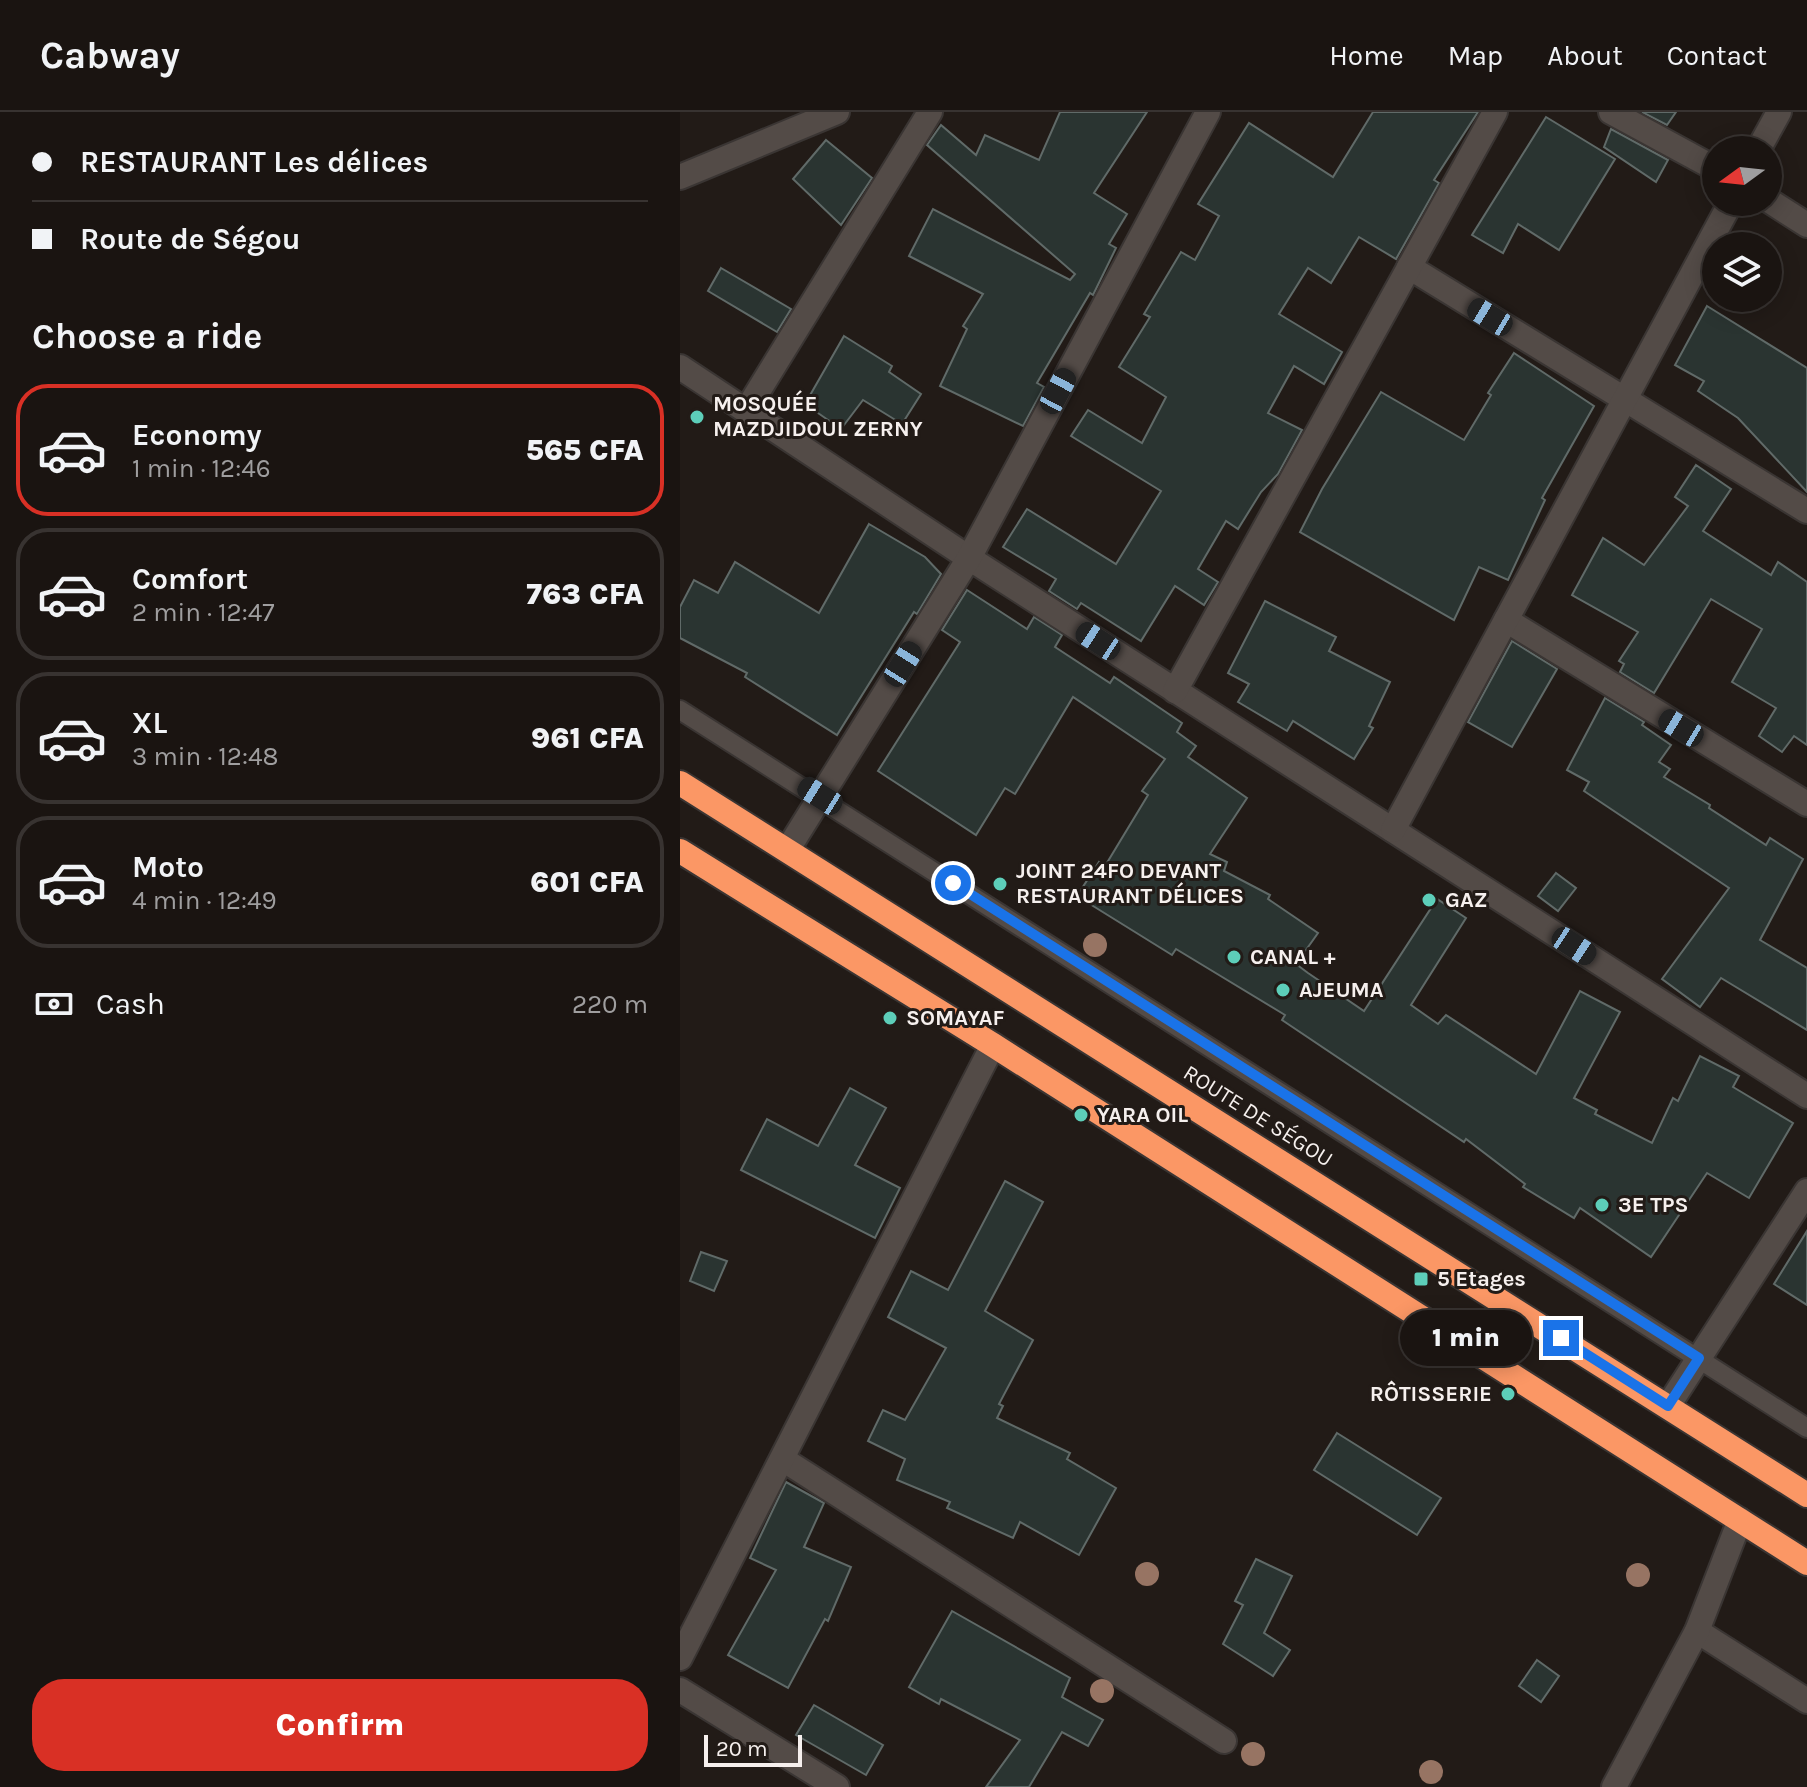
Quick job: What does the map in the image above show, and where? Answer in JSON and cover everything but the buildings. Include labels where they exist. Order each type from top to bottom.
[{"type":"highway","name":"ROUTE DE SÉGOU","points":[[680,783],[1807,1495]]},
{"type":"highway","points":[[680,851],[993,1045],[1807,1563]]},
{"type":"street","points":[[680,177],[837,112]]},
{"type":"street","points":[[746,411],[930,112]]},
{"type":"street","points":[[788,849],[969,558],[1208,112]]},
{"type":"street","points":[[1175,691],[1495,112]]},
{"type":"street","points":[[1611,112],[1702,161]]},
{"type":"street","points":[[1766,136],[1779,112]]},
{"type":"street","points":[[1782,209],[1807,225]]},
{"type":"street","points":[[1393,830],[1723,216]]},
{"type":"street","points":[[1409,267],[1807,511]]},
{"type":"street","points":[[680,367],[969,558],[1807,1096]]},
{"type":"street","points":[[1506,620],[1807,804]]},
{"type":"street","points":[[680,1658],[784,1460],[993,1045]]},
{"type":"street","points":[[1668,1406],[1807,1191]]},
{"type":"street","points":[[784,1460],[1224,1741]]},
{"type":"street","points":[[1614,1787],[1697,1631],[1740,1520]]},
{"type":"street","points":[[1697,1631],[1807,1701]]},
{"type":"street","points":[[680,1690],[837,1787]]},
{"type":"lane","points":[[680,710],[820,796],[1807,1428]]},
{"type":"place","name":"MOSQUÉE MAZDJIDOUL ZERNY","points":[[697,417]]},
{"type":"place","name":"JOINT 24FO DEVANT RESTAURANT DÉLICES","points":[[1000,884]]},
{"type":"place","name":"GAZ","points":[[1429,900]]},
{"type":"place","name":"CANAL +","points":[[1234,957]]},
{"type":"place","name":"AJEUMA","points":[[1283,990]]},
{"type":"place","name":"SOMAYAF","points":[[890,1018]]},
{"type":"place","name":"YARA OIL","points":[[1081,1115]]},
{"type":"place","name":"3E TPS","points":[[1602,1205]]},
{"type":"place","name":"5 Etages","points":[[1421,1279]]},
{"type":"place","name":"RÔTISSERIE","points":[[1508,1394]]},
{"type":"route","points":[[953,883],[1699,1358],[1668,1406],[1561,1338]]}]
